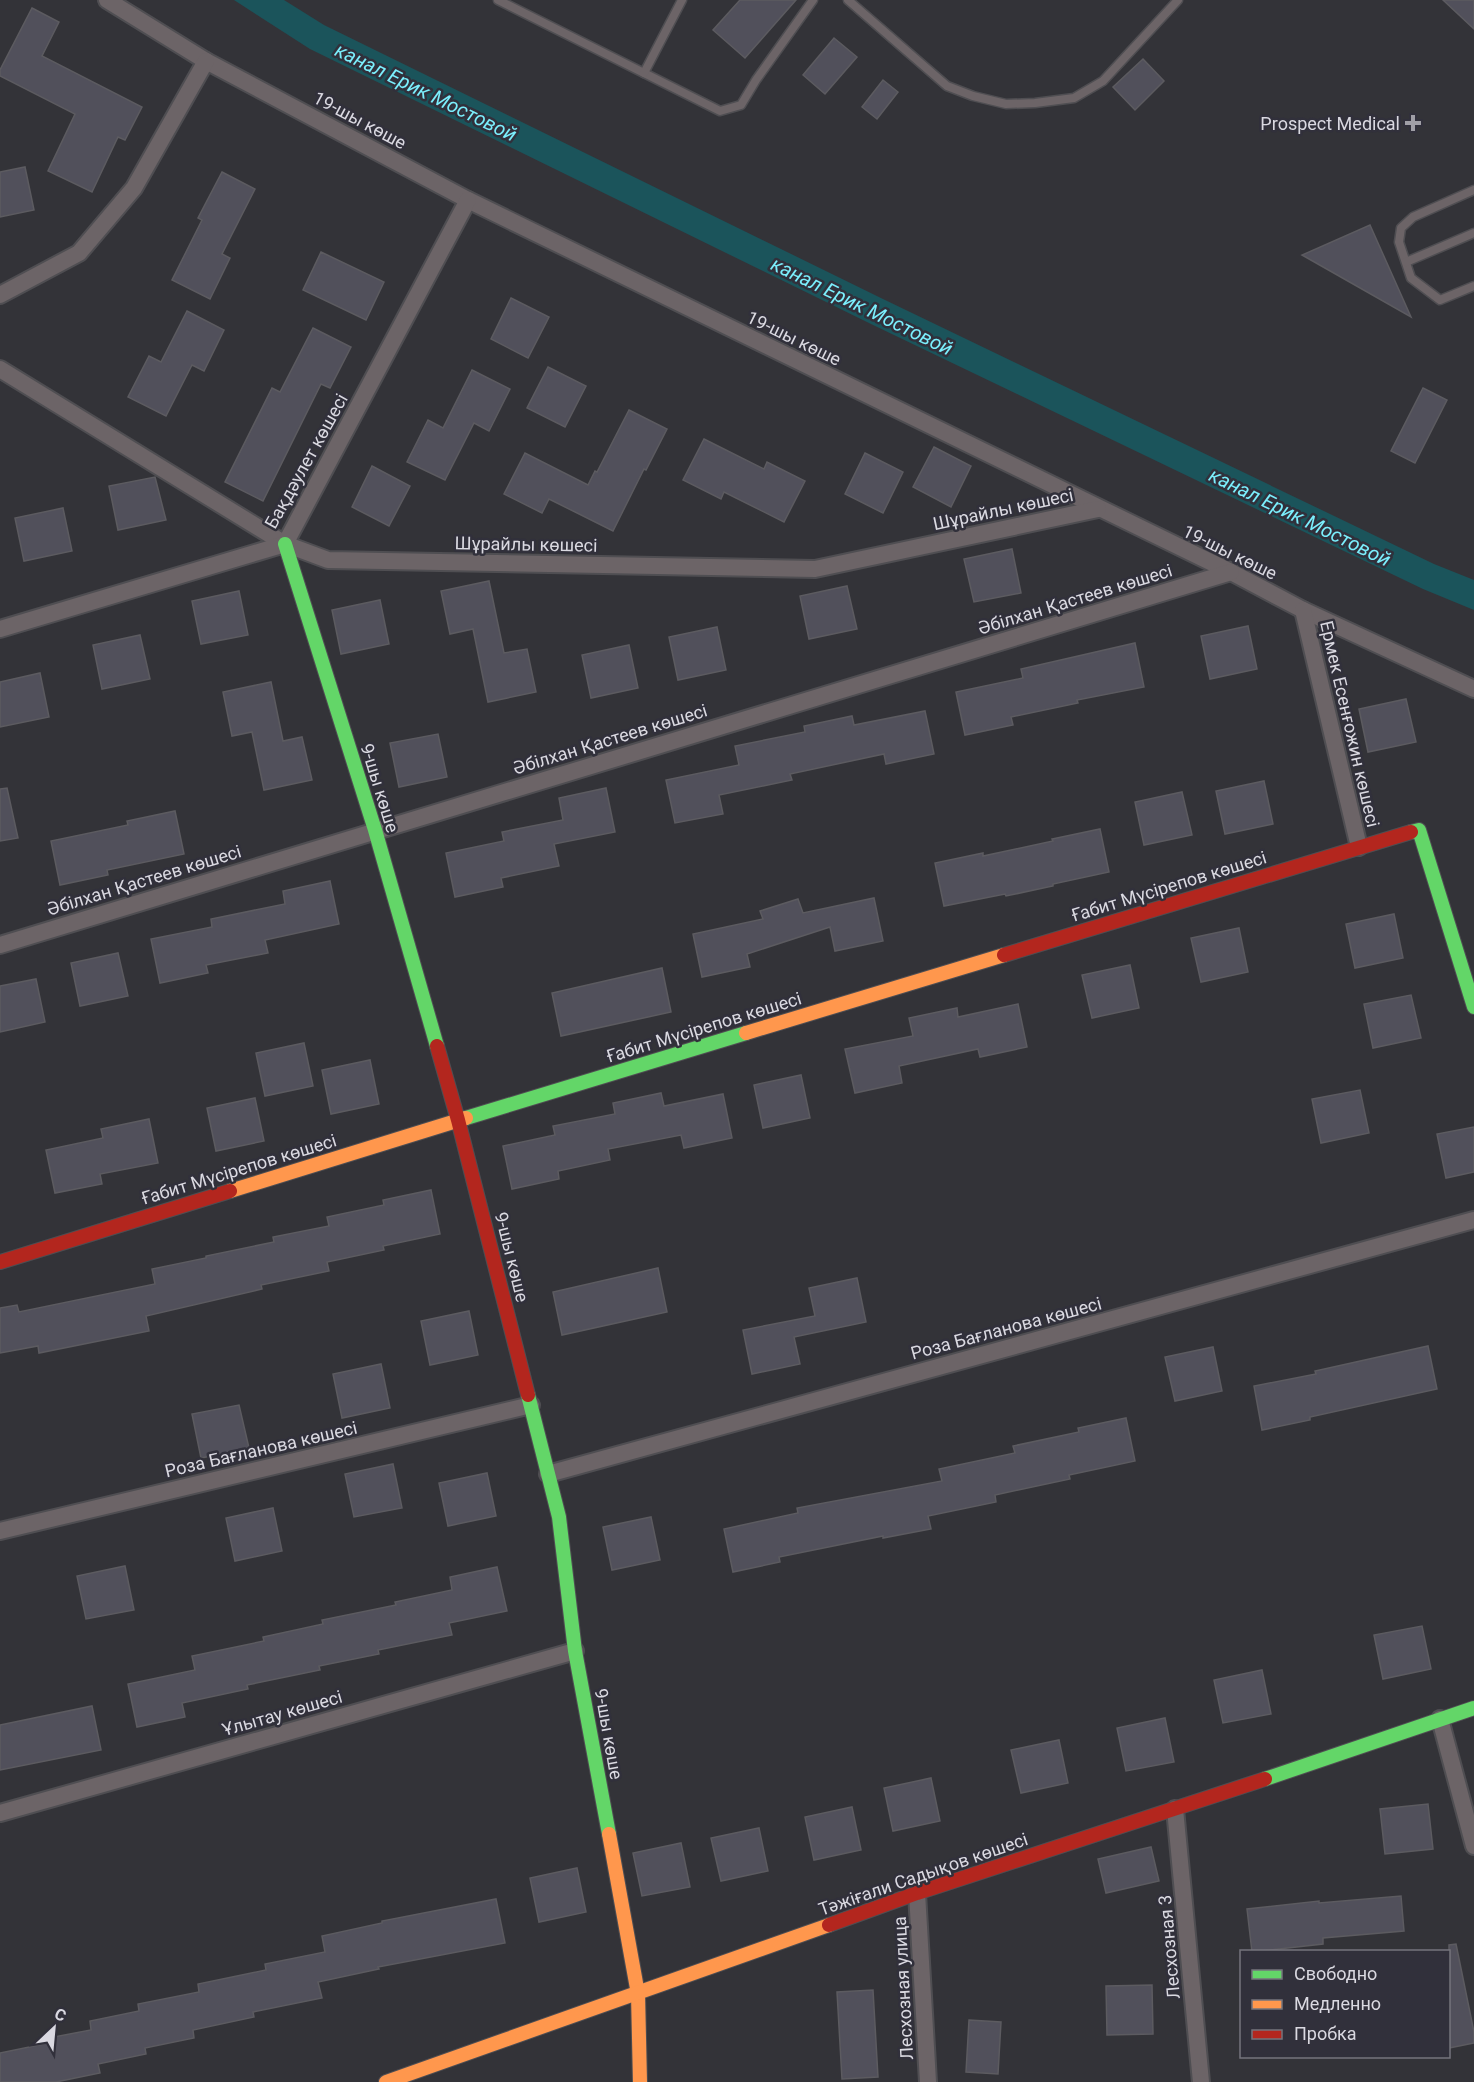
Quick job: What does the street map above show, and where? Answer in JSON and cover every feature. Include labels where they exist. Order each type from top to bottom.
[{"type":"street","name":"19-шы көше","points":[[107,0],[206,62],[468,200],[1231,572],[1303,610],[1474,689]]},
{"type":"street","points":[[0,295],[79,253],[134,188],[206,62]]},
{"type":"street","name":"Бақдәулет көшесi","points":[[0,629],[285,544],[468,200]]},
{"type":"street","name":"Шұрайлы көшесі","points":[[0,369],[285,544],[328,560],[815,569],[1098,509]]},
{"type":"street","name":"9-шы көше","points":[[285,544],[375,830],[458,1120],[559,1517],[575,1651],[638,1994],[640,2082]]},
{"type":"street","name":"Әбілхан Қастеев көшесi","points":[[0,945],[1231,572]]},
{"type":"street","name":"Ермек Есенғожин көшесі","points":[[1303,610],[1359,847]]},
{"type":"street","name":"Ғабит Мүсірепов көшесi","points":[[0,1263],[458,1120],[1419,830],[1474,1007]]},
{"type":"street","name":"Роза Бағланова көшесi","points":[[548,1474],[1474,1220]]},
{"type":"street","name":"Роза Бағланова көшесi","points":[[0,1531],[531,1405]]},
{"type":"street","name":"Ұлытау көшесi","points":[[0,1813],[575,1651]]},
{"type":"street","name":"Тәжіғали Садықов көшесі","points":[[386,2082],[917,1893],[1474,1708]]},
{"type":"street","points":[[1440,1719],[1474,1846]]},
{"type":"street","name":"Лесхозная 3","points":[[1175,1809],[1201,2082]]},
{"type":"street","name":"Лесхозная улица","points":[[917,1893],[928,2082]]},
{"type":"lane","points":[[498,0],[720,111],[741,105],[813,0]]},
{"type":"lane","points":[[644,73],[682,0]]},
{"type":"lane","points":[[848,0],[947,86],[973,96],[1006,104],[1074,98],[1103,81],[1178,0]]},
{"type":"lane","points":[[1474,190],[1413,217],[1401,228],[1399,242],[1411,278],[1440,300],[1474,286]]},
{"type":"lane","points":[[1406,262],[1474,233]]},
{"type":"water","name":"канал Ерик Мостовой","points":[[234,0],[284,0],[324,25],[883,299],[1434,564],[1474,580],[1474,610],[1423,589],[871,324],[310,49]]},
{"type":"building","points":[[740,0],[796,0],[745,58],[713,30]]},
{"type":"building","points":[[1443,0],[1474,0],[1474,29]]},
{"type":"building","points":[[32,8],[59,22],[42,56],[142,107],[125,140],[118,137],[92,192],[48,171],[75,114],[0,76],[0,70]]},
{"type":"building","points":[[834,38],[857,57],[825,94],[803,75]]},
{"type":"building","points":[[1143,59],[1164,81],[1135,110],[1113,87]]},
{"type":"building","points":[[883,80],[898,92],[877,119],[862,107]]},
{"type":"building","points":[[25,167],[34,210],[0,217],[0,172]]},
{"type":"building","points":[[222,172],[255,189],[222,254],[230,258],[210,299],[172,280],[202,220],[198,218]]},
{"type":"building","points":[[1370,225],[1411,317],[1302,255]]},
{"type":"building","points":[[321,252],[384,282],[366,320],[303,290]]},
{"type":"building","points":[[511,298],[549,317],[528,358],[491,339]]},
{"type":"building","points":[[187,311],[224,330],[204,371],[192,365],[166,416],[128,397],[149,356],[161,362]]},
{"type":"building","points":[[313,328],[351,347],[330,388],[321,384],[263,501],[225,482],[272,388],[280,392]]},
{"type":"building","points":[[548,367],[586,386],[565,427],[527,408]]},
{"type":"building","points":[[472,370],[510,389],[489,431],[474,423],[445,480],[407,462],[428,420],[443,428]]},
{"type":"building","points":[[1423,388],[1447,400],[1415,463],[1391,451]]},
{"type":"building","points":[[629,410],[667,429],[613,531],[549,499],[542,513],[504,494],[525,453],[588,485]]},
{"type":"building","points":[[704,439],[764,469],[767,462],[805,481],[784,522],[724,492],[721,499],[683,480]]},
{"type":"building","points":[[934,447],[971,466],[951,507],[913,487]]},
{"type":"building","points":[[865,453],[903,472],[883,513],[845,494]]},
{"type":"building","points":[[372,466],[410,486],[389,526],[352,507]]},
{"type":"building","points":[[155,477],[166,520],[118,530],[109,486]]},
{"type":"building","points":[[63,508],[72,551],[24,561],[15,518]]},
{"type":"building","points":[[1012,549],[1021,593],[974,602],[964,559]]},
{"type":"building","points":[[489,581],[504,653],[527,649],[536,692],[488,702],[473,629],[450,634],[441,591]]},
{"type":"building","points":[[847,586],[857,629],[809,639],[800,596]]},
{"type":"building","points":[[239,591],[248,635],[201,644],[192,601]]},
{"type":"building","points":[[380,600],[389,644],[341,654],[332,610]]},
{"type":"building","points":[[1248,626],[1257,669],[1210,679],[1201,636]]},
{"type":"building","points":[[717,627],[726,670],[678,680],[669,637]]},
{"type":"building","points":[[140,635],[150,679],[102,689],[93,645]]},
{"type":"building","points":[[1135,643],[1144,687],[1077,700],[1078,703],[1011,717],[1013,725],[965,735],[956,692],[1023,678],[1021,669]]},
{"type":"building","points":[[629,645],[638,688],[591,698],[582,655]]},
{"type":"building","points":[[40,673],[49,717],[0,727],[0,682]]},
{"type":"building","points":[[271,682],[283,741],[302,737],[312,780],[264,790],[252,732],[232,736],[223,692]]},
{"type":"building","points":[[1406,699],[1416,742],[1368,752],[1359,709]]},
{"type":"building","points":[[925,711],[934,754],[886,764],[884,754],[790,774],[792,780],[719,795],[723,814],[675,823],[666,780],[739,765],[735,746],[805,732],[804,726],[852,716],[854,725]]},
{"type":"building","points":[[438,734],[447,777],[399,787],[390,743]]},
{"type":"building","points":[[1264,781],[1273,824],[1225,834],[1216,791]]},
{"type":"building","points":[[7,788],[18,838],[0,841],[0,789]]},
{"type":"building","points":[[606,788],[615,832],[554,844],[559,866],[501,878],[503,887],[455,897],[446,853],[504,841],[502,832],[563,820],[559,798]]},
{"type":"building","points":[[1182,792],[1192,835],[1144,845],[1135,802]]},
{"type":"building","points":[[175,811],[184,854],[107,870],[108,875],[60,885],[51,841],[128,825],[127,821]]},
{"type":"building","points":[[1100,829],[1109,872],[1006,896],[1005,894],[944,906],[935,863],[983,853],[983,856]]},
{"type":"building","points":[[330,881],[339,924],[265,940],[268,953],[206,965],[208,973],[160,983],[151,939],[212,927],[211,919],[285,904],[283,891]]},
{"type":"building","points":[[874,898],[883,941],[835,951],[830,927],[747,954],[750,967],[702,977],[693,934],[763,919],[760,911],[798,899],[803,913]]},
{"type":"building","points":[[1394,914],[1403,958],[1355,968],[1346,924]]},
{"type":"building","points":[[1239,928],[1248,972],[1201,982],[1191,938]]},
{"type":"building","points":[[118,953],[128,996],[80,1006],[71,963]]},
{"type":"building","points":[[1130,965],[1139,1008],[1092,1018],[1082,975]]},
{"type":"building","points":[[662,968],[671,1012],[561,1036],[552,993]]},
{"type":"building","points":[[36,979],[45,1022],[0,1032],[0,986]]},
{"type":"building","points":[[1411,995],[1421,1038],[1373,1048],[1364,1004]]},
{"type":"building","points":[[1018,1004],[1027,1047],[980,1057],[978,1049],[899,1066],[902,1083],[855,1093],[845,1049],[913,1036],[909,1018],[957,1008],[958,1017]]},
{"type":"building","points":[[304,1043],[313,1086],[265,1096],[256,1053]]},
{"type":"building","points":[[370,1060],[379,1104],[331,1114],[322,1070]]},
{"type":"building","points":[[801,1075],[810,1118],[763,1128],[754,1085]]},
{"type":"building","points":[[1360,1090],[1369,1133],[1321,1143],[1312,1099]]},
{"type":"building","points":[[661,1093],[664,1106],[723,1094],[732,1138],[684,1148],[681,1135],[608,1149],[610,1160],[558,1171],[559,1179],[512,1189],[503,1146],[555,1135],[553,1126],[615,1114],[613,1103]]},
{"type":"building","points":[[255,1098],[264,1141],[216,1151],[207,1108]]},
{"type":"building","points":[[149,1119],[158,1163],[100,1174],[102,1184],[55,1193],[46,1150],[103,1138],[101,1129]]},
{"type":"building","points":[[1474,1127],[1474,1172],[1446,1178],[1437,1134]]},
{"type":"building","points":[[431,1190],[440,1234],[383,1246],[384,1250],[327,1262],[329,1271],[261,1285],[262,1289],[146,1316],[149,1331],[39,1353],[38,1346],[0,1353],[0,1308],[17,1305],[19,1312],[155,1284],[152,1269],[274,1242],[273,1237],[329,1226],[327,1217],[384,1205],[383,1200]]},
{"type":"building","points":[[658,1268],[667,1312],[562,1335],[553,1292]]},
{"type":"building","points":[[857,1278],[866,1322],[794,1337],[800,1364],[752,1374],[743,1330],[815,1316],[809,1288]]},
{"type":"building","points":[[469,1311],[478,1355],[430,1365],[421,1321]]},
{"type":"building","points":[[1428,1346],[1437,1389],[1262,1430],[1254,1386],[1316,1374],[1315,1371]]},
{"type":"building","points":[[1213,1347],[1222,1391],[1175,1401],[1165,1357]]},
{"type":"building","points":[[381,1364],[390,1408],[342,1418],[333,1374]]},
{"type":"building","points":[[239,1405],[249,1448],[201,1458],[192,1414]]},
{"type":"building","points":[[1126,1418],[1135,1461],[1069,1475],[1070,1479],[995,1495],[996,1502],[928,1516],[931,1529],[883,1538],[883,1536],[779,1557],[780,1562],[733,1572],[724,1529],[798,1513],[797,1508],[942,1481],[939,1469],[1015,1453],[1013,1446],[1079,1432],[1078,1428]]},
{"type":"building","points":[[393,1464],[402,1508],[354,1517],[345,1474]]},
{"type":"building","points":[[487,1473],[496,1516],[448,1526],[439,1483]]},
{"type":"building","points":[[273,1508],[282,1551],[235,1561],[226,1518]]},
{"type":"building","points":[[651,1517],[660,1560],[612,1570],[603,1527]]},
{"type":"building","points":[[125,1566],[134,1610],[86,1619],[77,1576]]},
{"type":"building","points":[[497,1567],[507,1611],[449,1623],[452,1635],[378,1650],[379,1654],[319,1666],[320,1670],[247,1685],[248,1689],[182,1703],[185,1717],[137,1727],[128,1684],[195,1670],[192,1656],[264,1641],[263,1637],[323,1624],[322,1620],[396,1605],[395,1602],[452,1590],[450,1577]]},
{"type":"building","points":[[1422,1626],[1431,1669],[1383,1679],[1374,1635]]},
{"type":"building","points":[[1262,1670],[1271,1714],[1223,1723],[1214,1680]]},
{"type":"building","points":[[92,1706],[101,1750],[0,1770],[0,1725]]},
{"type":"building","points":[[1165,1718],[1174,1762],[1126,1771],[1117,1728]]},
{"type":"building","points":[[1059,1740],[1068,1783],[1021,1793],[1011,1750]]},
{"type":"building","points":[[931,1778],[940,1821],[893,1831],[884,1788]]},
{"type":"building","points":[[1428,1804],[1433,1849],[1385,1854],[1380,1809]]},
{"type":"building","points":[[852,1807],[861,1850],[814,1860],[805,1817]]},
{"type":"building","points":[[759,1828],[768,1871],[721,1881],[711,1838]]},
{"type":"building","points":[[681,1843],[690,1887],[642,1896],[633,1853]]},
{"type":"building","points":[[1151,1847],[1159,1881],[1106,1893],[1098,1859]]},
{"type":"building","points":[[577,1868],[586,1912],[539,1922],[530,1878]]},
{"type":"building","points":[[1401,1896],[1404,1931],[1323,1938],[1323,1944],[1252,1950],[1247,1909],[1319,1901],[1319,1903]]},
{"type":"building","points":[[496,1899],[505,1943],[378,1967],[379,1969],[318,1982],[322,1998],[253,2012],[254,2017],[193,2030],[194,2038],[145,2048],[146,2054],[98,2064],[100,2073],[56,2082],[0,2082],[0,2053],[44,2044],[43,2039],[91,2030],[90,2021],[139,2011],[138,2004],[199,1992],[198,1984],[266,1970],[265,1964],[325,1952],[322,1936],[382,1923],[382,1921]]},
{"type":"building","points":[[1456,1944],[1474,2032],[1474,2043],[1450,2048],[1450,1950],[1449,1945]]},
{"type":"building","points":[[1152,1985],[1153,2034],[1107,2035],[1106,1986]]},
{"type":"building","points":[[873,1990],[878,2077],[842,2079],[837,1992]]},
{"type":"building","points":[[969,2020],[1001,2022],[998,2074],[966,2072]]},
{"type":"traffic: fast","points":[[285,544],[375,830],[437,1046]]},
{"type":"traffic: fast","points":[[1411,832],[1419,830],[1474,1007]]},
{"type":"traffic: fast","points":[[466,1118],[746,1033]]},
{"type":"traffic: fast","points":[[528,1395],[559,1517],[575,1651],[609,1834]]},
{"type":"traffic: fast","points":[[1265,1779],[1474,1708]]},
{"type":"traffic: slow","points":[[746,1033],[1004,955]]},
{"type":"traffic: slow","points":[[230,1191],[466,1118]]},
{"type":"traffic: slow","points":[[609,1834],[638,1994],[640,2082]]},
{"type":"traffic: slow","points":[[386,2082],[829,1925]]},
{"type":"traffic: jam","points":[[1004,955],[1411,832]]},
{"type":"traffic: jam","points":[[437,1046],[528,1395]]},
{"type":"traffic: jam","points":[[0,1262],[230,1191]]},
{"type":"traffic: jam","points":[[829,1925],[917,1893],[1265,1779]]},
{"type":"place","name":"Prospect Medical","points":[[1413,123]]}]
